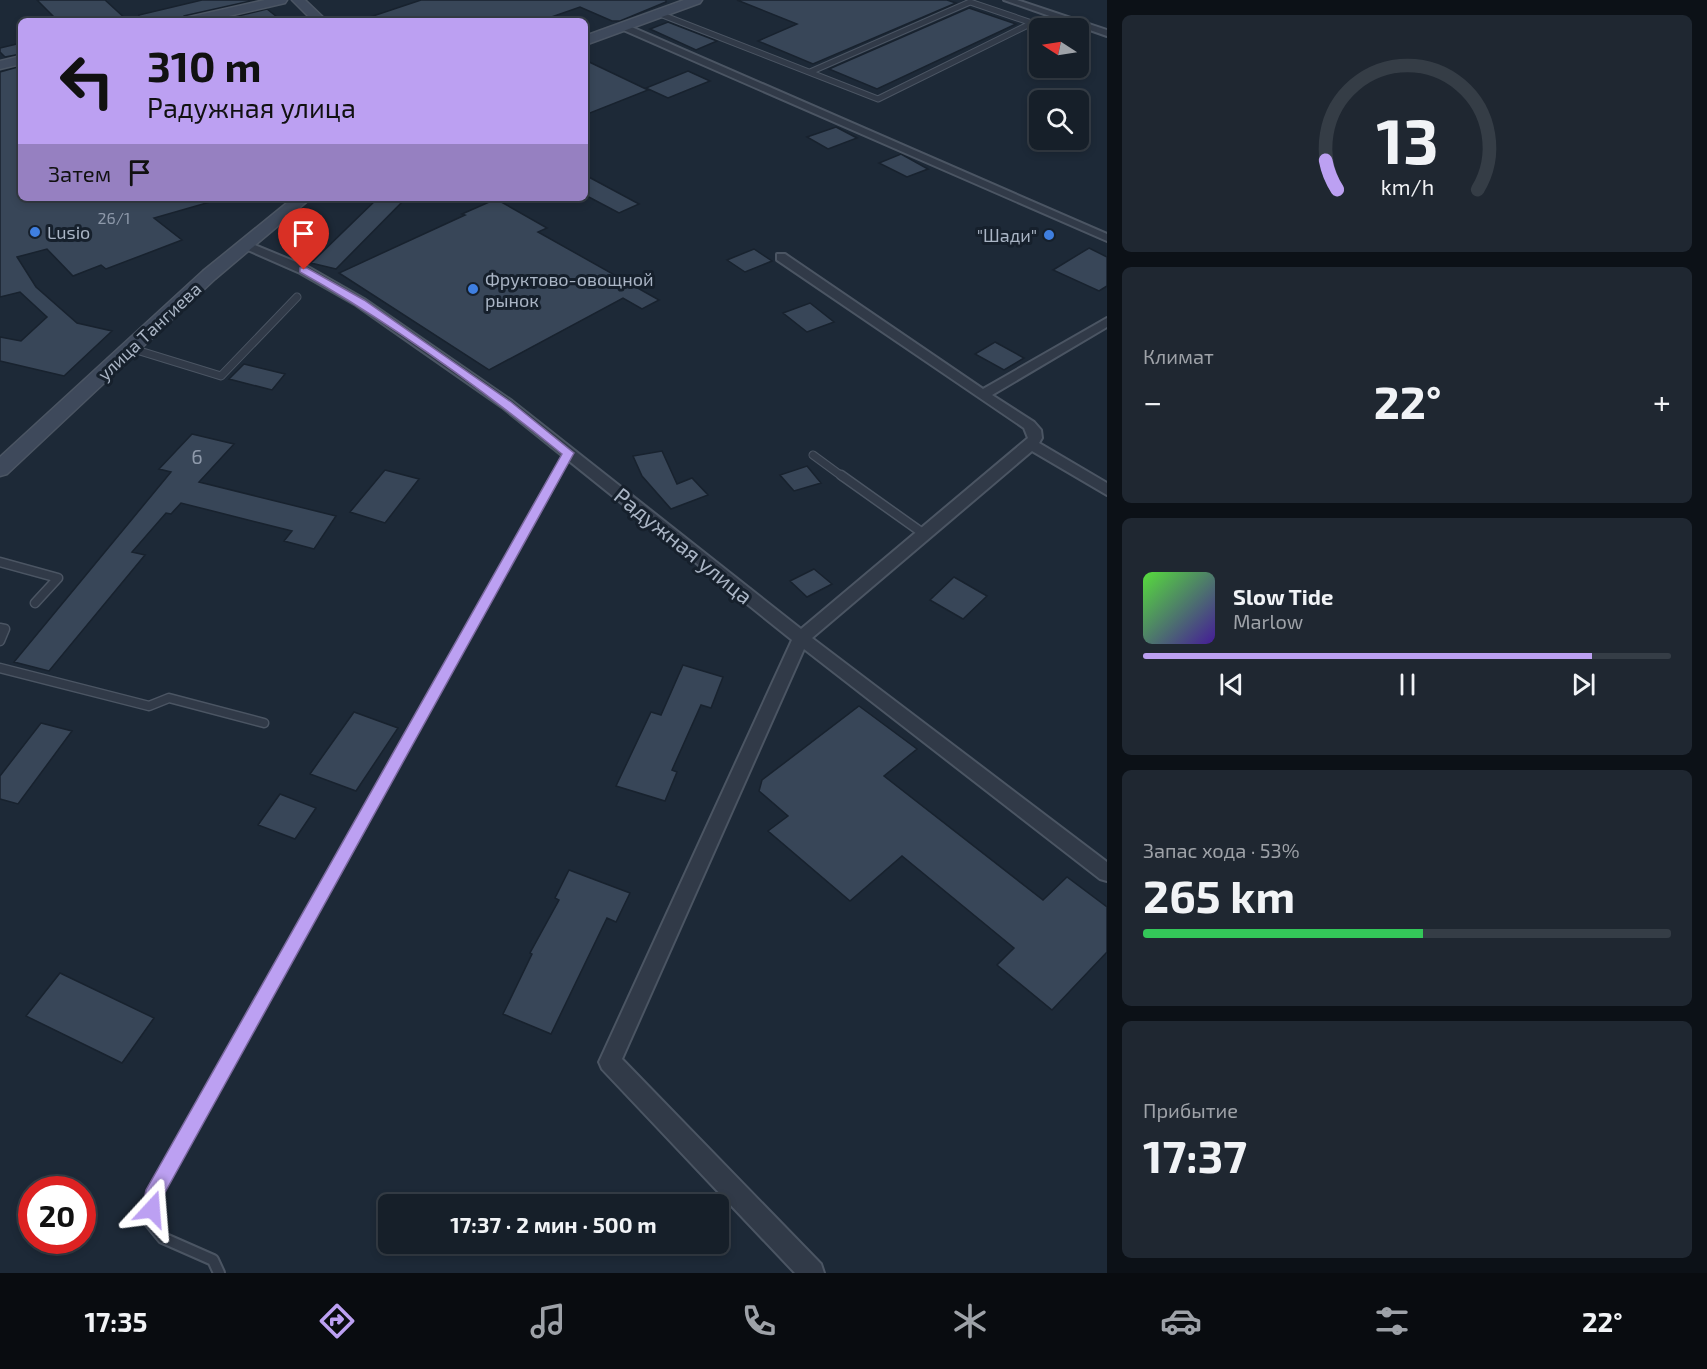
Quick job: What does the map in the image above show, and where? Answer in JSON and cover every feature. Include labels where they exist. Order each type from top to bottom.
[{"type":"main road","points":[[203,18],[281,0]]},
{"type":"main road","points":[[588,40],[696,0]]},
{"type":"main road","points":[[303,1],[318,18]]},
{"type":"main road","points":[[0,65],[18,61]]},
{"type":"main road","name":"улица Тангиева","points":[[0,468],[245,245],[299,201]]},
{"type":"street","points":[[1008,0],[1107,33]]},
{"type":"street","points":[[624,27],[1107,238]]},
{"type":"street","name":"Радужная улица","points":[[245,245],[304,270],[360,302],[507,404],[801,638],[1107,873]]},
{"type":"street","points":[[781,256],[1029,424],[1034,430],[1035,438],[1031,444],[801,638],[610,1062],[812,1273]]},
{"type":"street","points":[[983,395],[1107,322]]},
{"type":"street","points":[[1031,444],[1107,490]]},
{"type":"lane","points":[[660,14],[878,99],[1032,23],[970,2],[810,72]]},
{"type":"lane","points":[[130,348],[221,376],[297,297]]},
{"type":"lane","points":[[219,1273],[213,1260],[164,1238],[150,1222],[153,1196],[568,453]]},
{"type":"lane","points":[[813,455],[924,534]]},
{"type":"lane","points":[[0,562],[58,578],[35,603]]},
{"type":"lane","points":[[0,628],[5,629],[0,641]]},
{"type":"lane","points":[[0,668],[149,706],[169,698],[264,723]]},
{"type":"building","points":[[37,0],[105,0],[125,18],[55,18]]},
{"type":"building","points":[[202,0],[255,0],[183,18],[139,18],[139,15]]},
{"type":"building","points":[[421,0],[666,0],[666,2],[620,21],[612,21],[580,7],[549,18],[367,18]]},
{"type":"building","points":[[737,0],[947,0],[956,3],[813,64],[758,41],[797,24]]},
{"type":"building","points":[[969,8],[1016,24],[877,89],[829,69]]},
{"type":"building","points":[[267,9],[278,18],[230,18]]},
{"type":"building","points":[[668,22],[717,41],[696,50],[650,29]]},
{"type":"building","points":[[18,44],[18,55],[5,57],[0,52],[0,48]]},
{"type":"building","points":[[588,61],[648,90],[588,114]]},
{"type":"building","points":[[18,67],[18,201],[210,202],[154,218],[182,240],[106,269],[101,265],[73,276],[47,249],[17,257],[36,287],[77,323],[112,331],[64,376],[0,361],[0,337],[21,341],[47,317],[20,292],[0,297],[0,72]]},
{"type":"building","points":[[688,71],[710,81],[668,98],[646,88]]},
{"type":"building","points":[[836,127],[857,138],[828,149],[807,137]]},
{"type":"building","points":[[901,154],[928,169],[907,177],[879,163]]},
{"type":"building","points":[[588,177],[639,204],[619,213],[588,197]]},
{"type":"building","points":[[375,201],[403,201],[336,269],[311,263]]},
{"type":"building","name":"Фруктово-овощной рынок","points":[[491,201],[500,201],[547,228],[538,232],[659,300],[642,309],[623,298],[489,370],[339,273],[465,215],[462,214]]},
{"type":"building","points":[[1089,248],[1107,257],[1107,286],[1099,291],[1053,270]]},
{"type":"building","points":[[754,249],[772,261],[745,272],[727,260]]},
{"type":"building","points":[[810,303],[834,322],[807,332],[783,313]]},
{"type":"building","points":[[995,342],[1024,358],[1004,370],[975,354]]},
{"type":"building","points":[[244,364],[285,374],[272,390],[229,379]]},
{"type":"building","points":[[192,434],[234,444],[199,482],[336,516],[314,549],[284,541],[292,531],[181,503],[171,514],[166,513],[132,552],[145,555],[49,671],[14,662],[171,472],[159,469]]},
{"type":"building","points":[[662,451],[677,484],[692,478],[708,495],[671,509],[642,476],[633,456]]},
{"type":"building","points":[[807,466],[821,483],[794,491],[780,475]]},
{"type":"building","points":[[385,470],[419,479],[385,523],[350,512]]},
{"type":"building","points":[[814,569],[832,584],[807,597],[790,581]]},
{"type":"building","points":[[954,577],[987,596],[963,619],[930,600]]},
{"type":"building","points":[[683,665],[723,677],[711,708],[701,705],[672,770],[677,772],[665,801],[616,786],[651,712],[661,715]]},
{"type":"building","points":[[859,706],[917,749],[884,776],[1043,900],[1067,877],[1107,907],[1107,952],[1052,1010],[997,965],[1014,948],[902,856],[850,901],[768,831],[788,816],[759,791],[762,780]]},
{"type":"building","points":[[354,712],[398,728],[356,791],[310,774]]},
{"type":"building","points":[[41,723],[72,731],[18,804],[0,799],[0,776]]},
{"type":"building","points":[[280,794],[316,808],[295,839],[258,825]]},
{"type":"building","points":[[569,870],[630,893],[616,922],[607,918],[551,1034],[503,1014],[532,954],[530,953],[559,900],[555,898]]},
{"type":"building","points":[[60,973],[154,1018],[122,1063],[26,1016]]},
{"type":"place","name":"Lusio","points":[[35,232]]},
{"type":"place","name":"\"Шади\"","points":[[1049,235]]},
{"type":"place","name":"Фруктово-овощной рынок","points":[[473,289]]},
{"type":"route","points":[[152,1209],[153,1196],[568,453],[507,404],[360,302],[304,270]]}]
